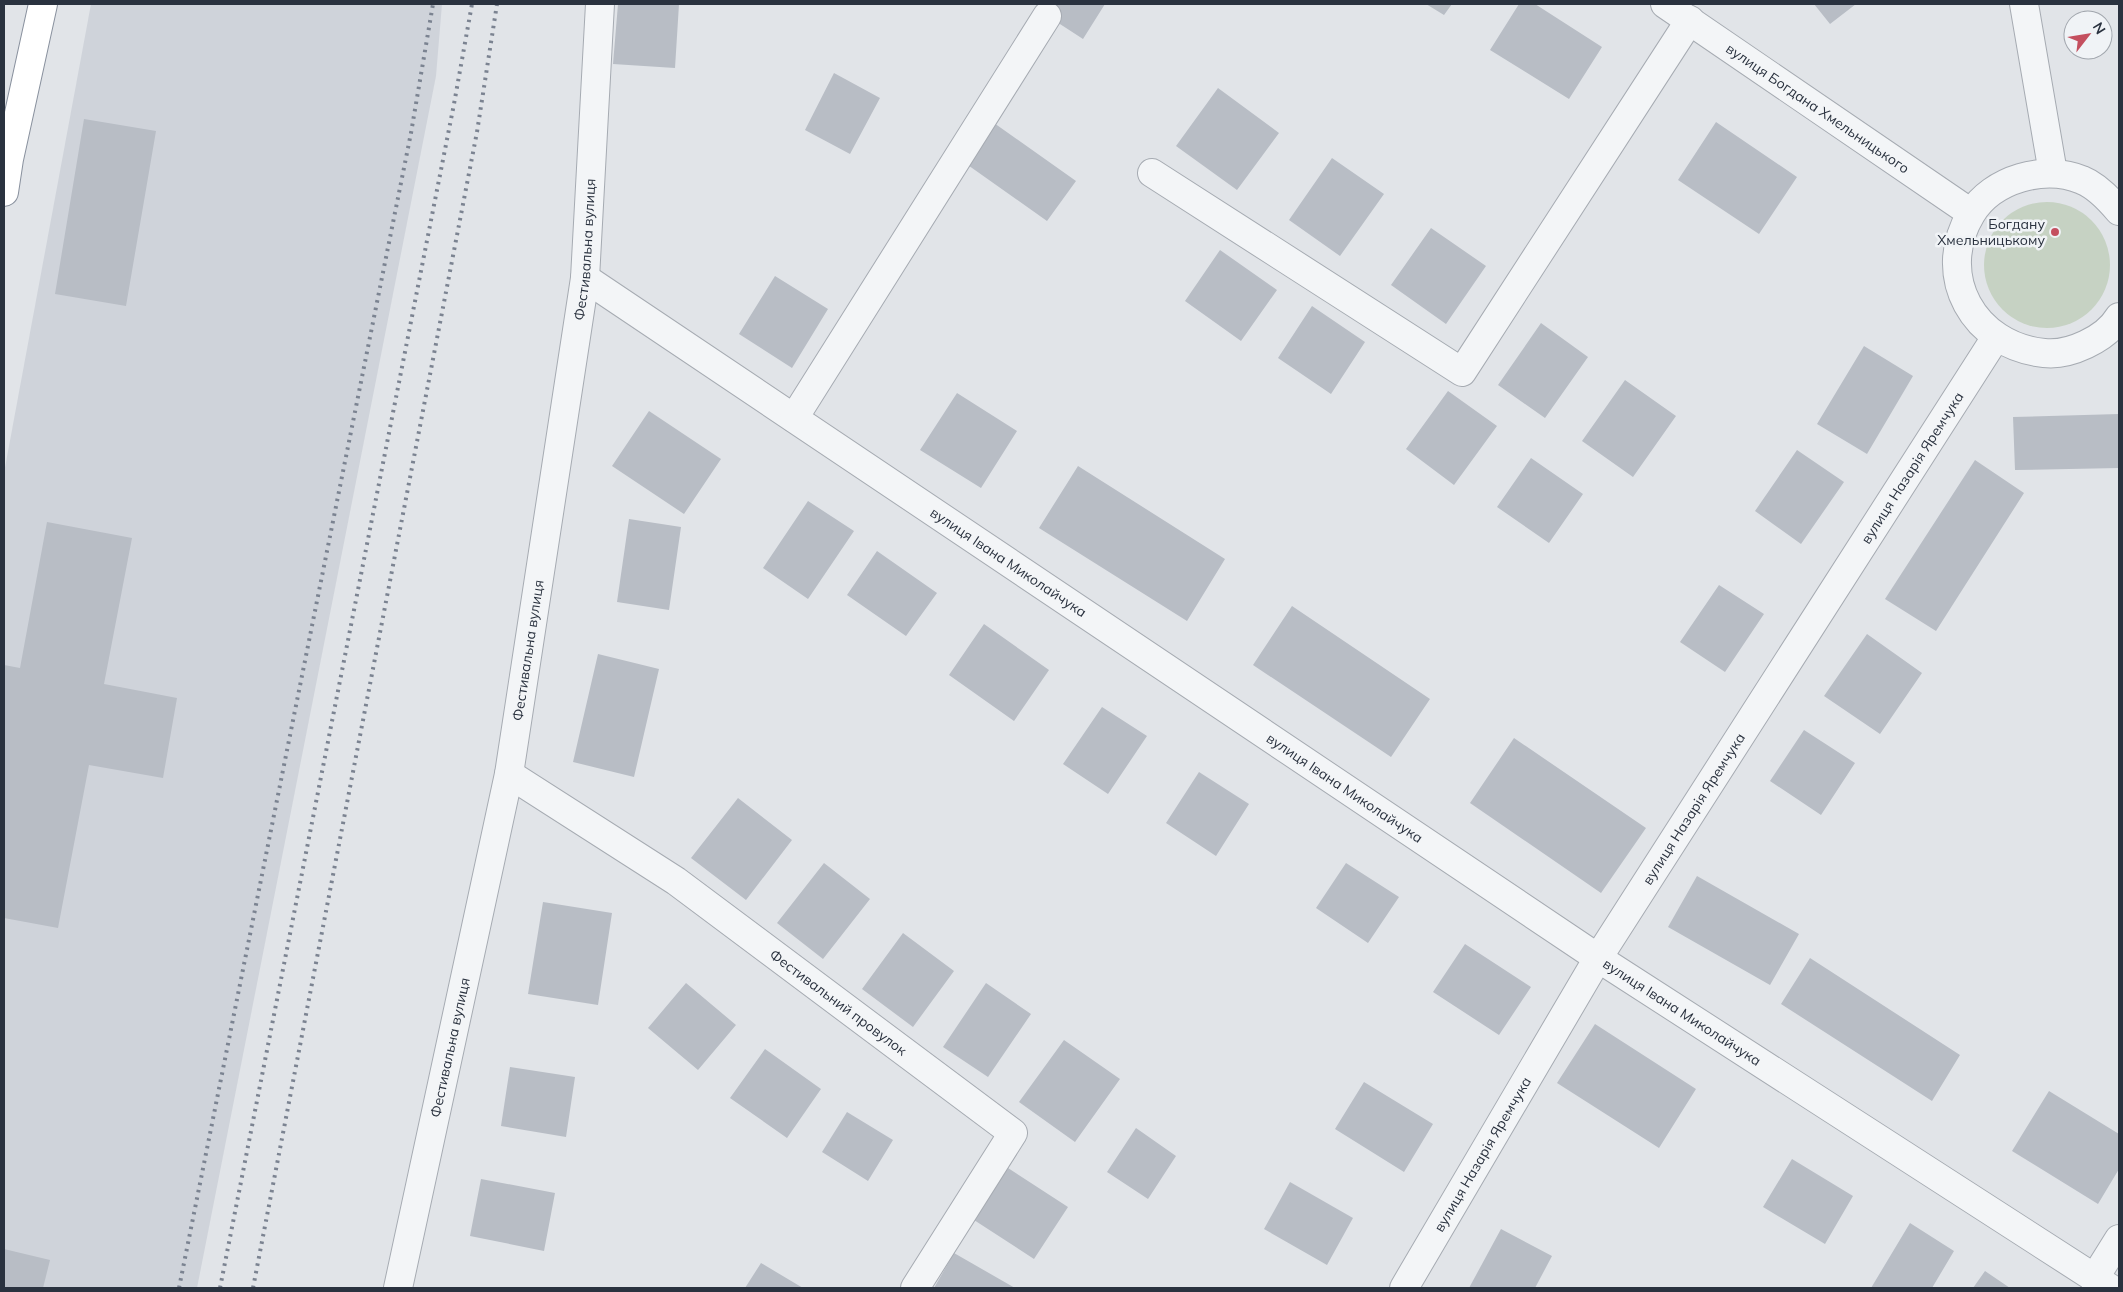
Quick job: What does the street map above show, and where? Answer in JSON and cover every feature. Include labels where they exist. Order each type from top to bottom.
[{"type":"highway","points":[[4,192],[43,4]]},
{"type":"street","name":"Фестивальна вулиця","points":[[398,1288],[509,774],[585,278],[600,4]]},
{"type":"street","name":"вулиця Богдана Хмельницького","points":[[1665,4],[1972,213]]},
{"type":"street","points":[[2024,4],[2053,173]]},
{"type":"street","points":[[794,418],[1047,16]]},
{"type":"street","points":[[1152,173],[1462,372],[1690,20]]},
{"type":"street","points":[[2119,211],[2107,196],[2082,180],[2053,173],[2022,176],[1993,190],[1972,213],[1960,238],[1956,266],[1962,294],[1975,318],[1996,337],[2020,349],[2046,354],[2072,350],[2097,339],[2119,320]]},
{"type":"street","name":"вулиця Івана Миколайчука","points":[[585,278],[1598,958],[2102,1284]]},
{"type":"street","name":"вулиця Назарія Яремчука","points":[[1404,1288],[1598,958],[1996,337]]},
{"type":"street","name":"Фестивальний провулок","points":[[509,774],[676,882],[1013,1133],[915,1288]]},
{"type":"street","points":[[2102,1284],[2119,1238]]},
{"type":"shaded area","points":[[91,4],[442,4],[436,76],[197,1288],[4,1288],[4,473]]},
{"type":"green space","points":[[2047,202],[2071,207],[2091,221],[2105,241],[2110,265],[2105,289],[2091,309],[2071,323],[2047,328],[2023,323],[2003,309],[1989,289],[1984,265],[1989,241],[2003,221],[2023,207]]},
{"type":"building","points":[[618,4],[679,4],[675,68],[613,64]]},
{"type":"building","points":[[1048,4],[1105,4],[1083,39],[1043,13]]},
{"type":"building","points":[[1426,4],[1452,4],[1444,15]]},
{"type":"building","points":[[1519,4],[1535,4],[1602,47],[1569,99],[1490,50]]},
{"type":"building","points":[[1814,4],[1856,4],[1830,24]]},
{"type":"building","points":[[834,73],[880,98],[850,154],[805,130]]},
{"type":"building","points":[[1218,88],[1279,133],[1237,190],[1176,146]]},
{"type":"building","points":[[84,119],[156,131],[126,306],[55,294]]},
{"type":"building","points":[[1716,122],[1797,177],[1759,234],[1678,180]]},
{"type":"building","points":[[994,123],[1076,181],[1047,221],[965,163]]},
{"type":"building","points":[[1332,158],[1384,194],[1340,256],[1289,220]]},
{"type":"building","points":[[1431,228],[1486,266],[1446,324],[1391,285]]},
{"type":"building","points":[[1220,250],[1277,290],[1241,341],[1185,301]]},
{"type":"building","points":[[775,276],[828,309],[792,368],[739,334]]},
{"type":"building","points":[[1312,306],[1365,342],[1331,394],[1278,358]]},
{"type":"building","points":[[1541,323],[1588,357],[1545,418],[1498,385]]},
{"type":"building","points":[[1864,346],[1913,376],[1867,454],[1817,424]]},
{"type":"building","points":[[1625,380],[1676,416],[1633,477],[1582,441]]},
{"type":"building","points":[[1448,391],[1497,426],[1454,485],[1406,449]]},
{"type":"building","points":[[957,393],[1017,431],[981,488],[920,450]]},
{"type":"building","points":[[649,411],[721,459],[684,514],[612,466]]},
{"type":"building","points":[[2119,414],[2119,468],[2015,470],[2013,417]]},
{"type":"building","points":[[1797,450],[1844,482],[1801,544],[1755,511]]},
{"type":"building","points":[[1531,458],[1583,494],[1549,543],[1497,507]]},
{"type":"building","points":[[1975,460],[2024,493],[1936,631],[1885,599]]},
{"type":"building","points":[[1078,466],[1225,559],[1187,621],[1039,528]]},
{"type":"building","points":[[808,501],[854,531],[808,599],[763,568]]},
{"type":"building","points":[[629,519],[681,527],[669,610],[617,602]]},
{"type":"building","points":[[47,522],[132,538],[104,684],[177,698],[163,778],[89,765],[58,928],[4,918],[4,665],[20,668]]},
{"type":"building","points":[[877,551],[937,593],[906,636],[847,595]]},
{"type":"building","points":[[1719,585],[1764,614],[1725,672],[1680,642]]},
{"type":"building","points":[[1292,606],[1430,699],[1391,757],[1253,665]]},
{"type":"building","points":[[984,624],[1049,670],[1014,721],[949,675]]},
{"type":"building","points":[[1867,634],[1922,673],[1880,734],[1824,696]]},
{"type":"building","points":[[598,654],[659,669],[634,777],[573,762]]},
{"type":"building","points":[[1102,707],[1147,736],[1108,794],[1063,764]]},
{"type":"building","points":[[1804,730],[1855,763],[1821,815],[1770,781]]},
{"type":"building","points":[[1514,738],[1646,828],[1601,893],[1470,803]]},
{"type":"building","points":[[1199,772],[1249,804],[1216,856],[1166,823]]},
{"type":"building","points":[[738,798],[792,840],[746,900],[691,858]]},
{"type":"building","points":[[824,863],[870,899],[823,959],[777,923]]},
{"type":"building","points":[[1346,863],[1399,897],[1368,943],[1316,908]]},
{"type":"building","points":[[1697,876],[1799,934],[1770,985],[1668,927]]},
{"type":"building","points":[[543,902],[612,913],[598,1005],[528,994]]},
{"type":"building","points":[[903,933],[954,971],[913,1027],[862,989]]},
{"type":"building","points":[[1465,944],[1531,987],[1499,1035],[1433,992]]},
{"type":"building","points":[[1810,958],[1960,1055],[1932,1101],[1781,1004]]},
{"type":"building","points":[[686,983],[736,1025],[698,1070],[648,1028]]},
{"type":"building","points":[[986,983],[1031,1014],[988,1077],[943,1047]]},
{"type":"building","points":[[1595,1024],[1696,1089],[1659,1148],[1557,1083]]},
{"type":"building","points":[[1064,1040],[1120,1079],[1075,1142],[1019,1102]]},
{"type":"building","points":[[765,1049],[821,1089],[787,1138],[730,1098]]},
{"type":"building","points":[[510,1067],[575,1077],[566,1137],[501,1126]]},
{"type":"building","points":[[1364,1082],[1433,1124],[1404,1172],[1335,1129]]},
{"type":"building","points":[[2049,1091],[2119,1134],[2119,1169],[2098,1204],[2012,1151]]},
{"type":"building","points":[[847,1112],[893,1140],[868,1181],[822,1152]]},
{"type":"building","points":[[1136,1128],[1176,1156],[1148,1199],[1107,1172]]},
{"type":"building","points":[[1792,1159],[1853,1196],[1825,1244],[1763,1207]]},
{"type":"building","points":[[1008,1168],[1068,1207],[1034,1259],[974,1220]]},
{"type":"building","points":[[481,1179],[555,1193],[544,1251],[470,1236]]},
{"type":"building","points":[[1290,1182],[1353,1218],[1327,1265],[1264,1229]]},
{"type":"building","points":[[1910,1223],[1954,1251],[1932,1288],[1871,1288]]},
{"type":"building","points":[[1501,1229],[1552,1256],[1535,1288],[1469,1288]]},
{"type":"building","points":[[4,1249],[50,1260],[43,1288],[4,1288]]},
{"type":"building","points":[[954,1253],[1015,1288],[934,1288]]},
{"type":"building","points":[[761,1263],[803,1288],[745,1288]]},
{"type":"building","points":[[1985,1271],[2010,1288],[1973,1288]]},
{"type":"railway","points":[[179,1288],[411,133],[433,4]]},
{"type":"railway","points":[[220,1288],[454,104],[472,4]]},
{"type":"railway","points":[[253,1288],[477,132],[497,4]]},
{"type":"place","name":"Богдану Хмельницькому","points":[[2055,232]]}]
